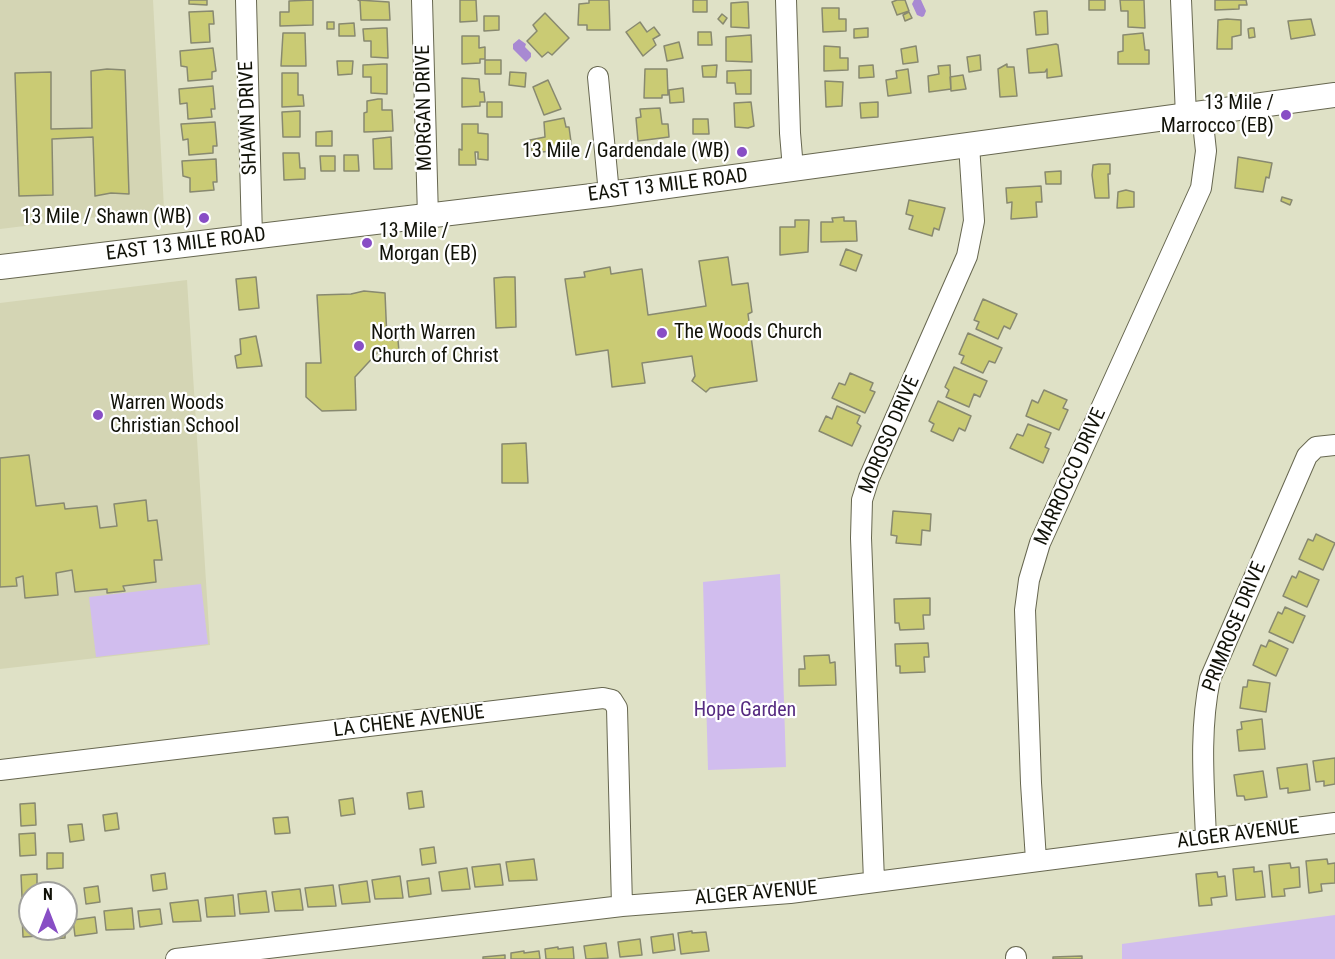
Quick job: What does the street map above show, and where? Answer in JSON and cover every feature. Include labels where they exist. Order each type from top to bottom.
[{"type":"main road","name":"EAST 13 MILE ROAD","points":[[0,267],[609,194],[1335,95]]},
{"type":"street","name":"SHAWN DRIVE","points":[[246,0],[252,237]]},
{"type":"street","name":"MORGAN DRIVE","points":[[422,0],[428,217]]},
{"type":"street","points":[[786,0],[793,169]]},
{"type":"street","name":"MARROCCO DRIVE","points":[[1036,860],[1025,610],[1029,580],[1040,543],[1201,188],[1206,151],[1194,115],[1181,0]]},
{"type":"street","points":[[598,77],[609,194]]},
{"type":"street","name":"MOROSO DRIVE","points":[[874,880],[861,538],[862,500],[869,478],[967,255],[974,221],[969,145]]},
{"type":"street","name":"PRIMROSE DRIVE","points":[[1206,838],[1204,728],[1205,702],[1210,679],[1307,456],[1316,447],[1335,445]]},
{"type":"street","name":"LA CHENE AVENUE","points":[[0,770],[603,698],[612,700],[617,708],[622,906]]},
{"type":"street","name":"ALGER AVENUE","points":[[176,959],[622,906],[790,893],[874,880],[1335,823]]},
{"type":"shaded area","points":[[0,0],[153,0],[164,209],[0,229]]},
{"type":"shaded area","points":[[914,0],[921,0],[926,11],[924,16],[917,15],[912,4]]},
{"type":"shaded area","points":[[519,39],[526,44],[525,47],[531,53],[531,57],[526,62],[513,49],[513,44]]},
{"type":"shaded area","name":"Warren Woods Christian School","points":[[187,280],[210,645],[0,669],[0,303]]},
{"type":"green space","name":"Hope Garden","points":[[780,574],[786,767],[708,770],[703,582]]},
{"type":"green space","points":[[201,584],[208,644],[96,657],[89,597]]},
{"type":"green space","points":[[1335,915],[1335,959],[1122,959],[1122,944]]},
{"type":"building","points":[[189,0],[207,0],[207,5],[189,4]]},
{"type":"building","points":[[313,0],[313,25],[280,26],[280,12],[289,12],[289,1]]},
{"type":"building","points":[[358,0],[389,2],[390,20],[361,20],[360,1]]},
{"type":"building","points":[[460,0],[476,0],[477,21],[460,22]]},
{"type":"building","points":[[589,0],[609,0],[610,30],[587,30],[587,25],[578,25],[579,4],[589,3]]},
{"type":"building","points":[[693,0],[707,0],[707,12],[693,12]]},
{"type":"building","points":[[905,0],[909,11],[897,15],[892,2]]},
{"type":"building","points":[[1089,0],[1105,0],[1105,10],[1089,10]]},
{"type":"building","points":[[1120,0],[1144,0],[1145,28],[1128,27],[1128,11],[1121,11]]},
{"type":"building","points":[[1215,0],[1246,0],[1247,5],[1239,5],[1239,9],[1215,10]]},
{"type":"building","points":[[748,2],[749,28],[731,27],[731,3]]},
{"type":"building","points":[[822,8],[839,8],[839,19],[846,19],[846,31],[823,32]]},
{"type":"building","points":[[213,11],[214,24],[209,24],[210,42],[191,43],[189,12]]},
{"type":"building","points":[[1047,11],[1048,34],[1036,35],[1034,12]]},
{"type":"building","points":[[909,12],[912,18],[905,21],[903,15]]},
{"type":"building","points":[[545,13],[569,38],[552,55],[548,52],[542,57],[527,41],[537,31],[533,25]]},
{"type":"building","points":[[722,14],[727,18],[723,24],[718,19]]},
{"type":"building","points":[[484,16],[499,16],[499,30],[484,31]]},
{"type":"building","points":[[1311,19],[1315,35],[1291,39],[1288,21]]},
{"type":"building","points":[[1218,20],[1241,20],[1241,35],[1232,37],[1232,49],[1217,49]]},
{"type":"building","points":[[327,22],[334,22],[334,29],[327,29]]},
{"type":"building","points":[[640,22],[647,32],[654,27],[660,35],[653,39],[656,45],[643,56],[626,32]]},
{"type":"building","points":[[354,23],[355,36],[339,36],[339,24]]},
{"type":"building","points":[[387,28],[388,58],[371,57],[371,41],[364,41],[363,29]]},
{"type":"building","points":[[868,28],[868,37],[854,38],[854,29]]},
{"type":"building","points":[[1254,28],[1255,37],[1249,38],[1248,29]]},
{"type":"building","points":[[698,32],[711,32],[712,45],[698,45]]},
{"type":"building","points":[[283,33],[305,33],[306,66],[281,66]]},
{"type":"building","points":[[1143,33],[1145,50],[1149,50],[1149,64],[1118,64],[1118,52],[1123,51],[1123,35]]},
{"type":"building","points":[[751,35],[752,62],[726,61],[726,37]]},
{"type":"building","points":[[462,36],[479,36],[479,48],[485,47],[485,59],[480,59],[480,63],[462,64]]},
{"type":"building","points":[[679,42],[683,58],[667,61],[664,46]]},
{"type":"building","points":[[1056,44],[1062,76],[1047,78],[1047,69],[1045,72],[1029,73],[1027,49]]},
{"type":"building","points":[[824,46],[840,47],[840,58],[848,58],[848,70],[824,71]]},
{"type":"building","points":[[916,46],[918,62],[903,64],[901,49]]},
{"type":"building","points":[[213,48],[216,71],[212,72],[212,79],[188,81],[187,67],[181,66],[180,51]]},
{"type":"building","points":[[980,55],[981,70],[969,72],[967,57]]},
{"type":"building","points":[[485,60],[501,60],[501,74],[485,74]]},
{"type":"building","points":[[337,61],[353,61],[352,74],[338,75]]},
{"type":"building","points":[[387,64],[387,94],[371,93],[371,77],[363,77],[363,65]]},
{"type":"building","points":[[1007,64],[1007,67],[1014,67],[1017,96],[1000,97],[998,69]]},
{"type":"building","points":[[717,65],[716,77],[703,77],[702,66]]},
{"type":"building","points":[[873,65],[874,77],[859,78],[859,66]]},
{"type":"building","points":[[950,65],[951,89],[929,92],[928,76],[939,74],[938,66]]},
{"type":"building","points":[[645,69],[667,69],[668,95],[662,95],[662,98],[644,98]]},
{"type":"building","points":[[908,69],[911,93],[888,96],[886,80],[897,78],[896,71]]},
{"type":"building","points":[[125,70],[129,194],[111,193],[95,196],[93,137],[52,139],[53,195],[19,196],[15,73],[51,72],[51,129],[92,128],[91,71]]},
{"type":"building","points":[[751,70],[751,94],[736,94],[735,83],[727,83],[727,71]]},
{"type":"building","points":[[510,72],[526,73],[525,87],[509,85]]},
{"type":"building","points":[[282,73],[298,73],[298,95],[303,95],[304,106],[282,107]]},
{"type":"building","points":[[963,75],[966,89],[951,91],[950,77]]},
{"type":"building","points":[[462,78],[479,79],[480,92],[484,92],[485,102],[480,102],[480,106],[462,107]]},
{"type":"building","points":[[548,80],[561,109],[544,115],[533,87]]},
{"type":"building","points":[[825,81],[843,82],[842,106],[826,107]]},
{"type":"building","points":[[213,86],[215,109],[211,109],[212,117],[188,119],[187,103],[180,104],[179,89]]},
{"type":"building","points":[[683,88],[684,102],[670,103],[669,90]]},
{"type":"building","points":[[382,99],[382,110],[392,110],[393,131],[364,132],[364,113],[367,112],[367,101]]},
{"type":"building","points":[[487,102],[502,102],[502,117],[487,117]]},
{"type":"building","points":[[751,102],[754,126],[735,127],[734,103]]},
{"type":"building","points":[[878,102],[878,117],[861,118],[860,103]]},
{"type":"building","points":[[660,108],[662,124],[668,124],[669,137],[638,141],[636,118],[641,117],[640,109]]},
{"type":"building","points":[[300,111],[300,137],[283,137],[282,112]]},
{"type":"building","points":[[564,118],[566,127],[569,127],[572,149],[532,153],[530,140],[545,137],[544,122]]},
{"type":"building","points":[[693,119],[708,119],[709,134],[693,134]]},
{"type":"building","points":[[215,122],[217,146],[213,146],[213,153],[189,155],[188,139],[183,140],[181,124]]},
{"type":"building","points":[[462,124],[478,124],[478,133],[488,134],[488,160],[478,159],[478,152],[475,152],[476,165],[459,165],[459,149],[462,150]]},
{"type":"building","points":[[332,131],[332,146],[316,146],[316,132]]},
{"type":"building","points":[[391,137],[392,169],[374,169],[373,139]]},
{"type":"building","points":[[283,153],[299,153],[300,168],[305,168],[305,179],[284,180]]},
{"type":"building","points":[[344,155],[358,155],[359,171],[344,171]]},
{"type":"building","points":[[320,156],[335,156],[335,171],[321,171]]},
{"type":"building","points":[[1238,157],[1272,163],[1263,192],[1235,188]]},
{"type":"building","points":[[216,159],[217,182],[213,182],[214,190],[190,192],[190,178],[183,176],[182,161]]},
{"type":"building","points":[[1110,164],[1109,198],[1095,198],[1093,165]]},
{"type":"building","points":[[1061,171],[1061,184],[1046,184],[1045,172]]},
{"type":"building","points":[[1041,186],[1042,202],[1036,202],[1037,217],[1011,219],[1012,202],[1007,203],[1006,188]]},
{"type":"building","points":[[1126,190],[1134,192],[1134,207],[1117,208],[1118,192]]},
{"type":"building","points":[[1282,197],[1292,200],[1290,205],[1281,201]]},
{"type":"building","points":[[909,200],[945,208],[939,230],[934,228],[932,236],[909,229],[913,216],[906,214]]},
{"type":"building","points":[[844,217],[844,221],[856,221],[857,241],[821,242],[821,222],[833,222],[832,218]]},
{"type":"building","points":[[795,220],[809,220],[808,252],[780,255],[780,227],[795,227]]},
{"type":"building","points":[[846,249],[862,255],[856,271],[840,265]]},
{"type":"building","name":"The Woods Church","points":[[728,257],[732,285],[748,283],[752,312],[748,314],[757,381],[710,388],[706,392],[692,381],[695,376],[692,356],[642,363],[645,383],[612,387],[608,350],[576,355],[565,279],[585,277],[584,272],[610,267],[611,274],[642,269],[648,315],[706,306],[699,261]]},
{"type":"building","points":[[256,277],[259,308],[239,310],[236,279]]},
{"type":"building","points":[[515,277],[516,327],[496,328],[494,278]]},
{"type":"building","name":"North Warren Church of Christ","points":[[364,291],[385,293],[387,340],[398,340],[399,352],[378,352],[355,377],[356,410],[322,411],[306,397],[306,363],[321,363],[317,295],[351,294]]},
{"type":"building","points":[[983,299],[1017,314],[1010,329],[1004,326],[998,339],[976,329],[979,322],[974,320]]},
{"type":"building","points":[[968,333],[1002,348],[995,363],[989,361],[983,373],[961,363],[964,356],[959,354]]},
{"type":"building","points":[[256,336],[262,366],[237,368],[235,356],[241,354],[240,339]]},
{"type":"building","points":[[954,367],[987,381],[980,397],[974,394],[969,407],[946,397],[949,390],[945,387]]},
{"type":"building","points":[[850,373],[873,383],[870,390],[875,392],[865,413],[832,398],[839,383],[845,385]]},
{"type":"building","points":[[1044,390],[1067,400],[1063,408],[1068,410],[1059,430],[1026,416],[1032,400],[1038,403]]},
{"type":"building","points":[[938,401],[971,416],[965,431],[959,428],[953,441],[931,431],[934,424],[929,421]]},
{"type":"building","points":[[837,406],[860,416],[857,423],[861,426],[852,446],[819,431],[826,416],[832,419]]},
{"type":"building","points":[[1028,424],[1051,433],[1045,447],[1049,449],[1043,463],[1010,448],[1017,434],[1023,436]]},
{"type":"building","points":[[526,443],[528,483],[502,483],[502,444]]},
{"type":"building","points":[[29,455],[36,506],[64,503],[65,509],[97,506],[100,528],[117,526],[114,504],[146,500],[148,521],[157,520],[162,560],[154,560],[156,582],[123,586],[125,591],[107,593],[107,589],[75,592],[72,570],[56,573],[58,595],[25,598],[23,576],[16,578],[17,586],[0,587],[0,458]]},
{"type":"building","points":[[893,511],[931,514],[930,531],[922,530],[921,545],[896,543],[897,536],[891,535]]},
{"type":"building","points":[[1316,534],[1335,543],[1323,570],[1299,559],[1308,539],[1313,541]]},
{"type":"building","points":[[1299,571],[1319,580],[1307,607],[1283,596],[1292,576],[1296,578]]},
{"type":"building","points":[[930,598],[930,615],[923,615],[924,629],[900,630],[899,623],[895,623],[894,599]]},
{"type":"building","points":[[1285,607],[1305,616],[1293,643],[1269,632],[1278,612],[1282,614]]},
{"type":"building","points":[[1269,640],[1288,649],[1276,676],[1253,665],[1261,645],[1266,647]]},
{"type":"building","points":[[928,643],[929,657],[924,657],[925,672],[900,673],[900,666],[896,666],[895,644]]},
{"type":"building","points":[[829,655],[830,663],[835,662],[836,685],[799,686],[799,669],[805,669],[804,656]]},
{"type":"building","points":[[1248,680],[1270,683],[1266,712],[1240,708],[1243,687],[1247,687]]},
{"type":"building","points":[[1262,719],[1265,749],[1239,751],[1237,730],[1242,729],[1241,722]]},
{"type":"building","points":[[1335,758],[1335,784],[1324,786],[1324,781],[1316,782],[1313,761]]},
{"type":"building","points":[[1307,764],[1310,790],[1288,793],[1288,788],[1280,789],[1277,768]]},
{"type":"building","points":[[1263,771],[1267,797],[1245,800],[1244,796],[1237,796],[1234,775]]},
{"type":"building","points":[[422,791],[424,807],[409,809],[407,793]]},
{"type":"building","points":[[353,798],[355,814],[341,816],[339,800]]},
{"type":"building","points":[[35,803],[36,825],[21,826],[20,804]]},
{"type":"building","points":[[117,813],[119,829],[105,831],[103,815]]},
{"type":"building","points":[[288,817],[290,833],[275,834],[273,818]]},
{"type":"building","points":[[82,824],[84,840],[70,842],[68,825]]},
{"type":"building","points":[[35,833],[36,855],[20,856],[19,834]]},
{"type":"building","points":[[434,847],[436,863],[422,865],[420,849]]},
{"type":"building","points":[[47,853],[63,853],[63,868],[47,869]]},
{"type":"building","points":[[534,859],[537,880],[509,881],[506,862]]},
{"type":"building","points":[[1327,859],[1328,864],[1335,863],[1335,883],[1321,884],[1322,891],[1309,893],[1306,861]]},
{"type":"building","points":[[1290,863],[1291,868],[1299,867],[1300,887],[1284,889],[1285,896],[1272,897],[1269,865]]},
{"type":"building","points":[[500,864],[503,885],[475,887],[472,867]]},
{"type":"building","points":[[1254,867],[1254,872],[1262,871],[1265,897],[1236,900],[1233,869]]},
{"type":"building","points":[[467,868],[470,889],[442,891],[439,872]]},
{"type":"building","points":[[1217,872],[1218,877],[1225,876],[1227,896],[1211,898],[1212,905],[1199,906],[1196,874]]},
{"type":"building","points":[[165,873],[167,889],[153,891],[151,875]]},
{"type":"building","points":[[37,874],[37,881],[21,881],[21,875]]},
{"type":"building","points":[[400,876],[403,898],[375,899],[372,880]]},
{"type":"building","points":[[429,878],[431,894],[409,897],[407,881]]},
{"type":"building","points":[[367,881],[370,902],[342,904],[339,885]]},
{"type":"building","points":[[333,885],[336,906],[308,907],[305,888]]},
{"type":"building","points":[[98,886],[100,902],[86,904],[84,888]]},
{"type":"building","points":[[300,889],[303,910],[275,911],[272,892]]},
{"type":"building","points":[[266,891],[269,912],[240,914],[238,894]]},
{"type":"building","points":[[233,895],[235,916],[207,917],[205,898]]},
{"type":"building","points":[[198,900],[201,921],[173,922],[170,903]]},
{"type":"building","points":[[132,908],[134,929],[106,930],[104,911]]},
{"type":"building","points":[[160,909],[162,924],[140,927],[138,911]]},
{"type":"building","points":[[95,917],[97,933],[78,936],[78,919]]},
{"type":"building","points":[[692,931],[692,933],[706,932],[709,951],[681,954],[678,933]]},
{"type":"building","points":[[673,934],[675,950],[653,953],[651,937]]},
{"type":"building","points":[[640,939],[642,955],[620,957],[618,942]]},
{"type":"building","points":[[606,943],[608,958],[586,959],[584,946]]},
{"type":"building","points":[[558,947],[558,949],[573,947],[574,959],[546,959],[545,949]]},
{"type":"building","points":[[524,951],[524,953],[539,951],[540,959],[511,959],[511,953]]},
{"type":"building","points":[[505,955],[505,959],[483,959],[483,957]]},
{"type":"building","points":[[1082,956],[1082,959],[1053,959],[1053,957]]},
{"type":"place","name":"13 Mile / Marrocco (EB)","points":[[1286,115]]},
{"type":"place","name":"13 Mile / Gardendale (WB)","points":[[742,152]]},
{"type":"place","name":"13 Mile / Shawn (WB)","points":[[204,218]]},
{"type":"place","name":"13 Mile / Morgan (EB)","points":[[367,243]]},
{"type":"place","name":"The Woods Church","points":[[662,333]]},
{"type":"place","name":"North Warren Church of Christ","points":[[359,346]]},
{"type":"place","name":"Warren Woods Christian School","points":[[98,415]]}]
